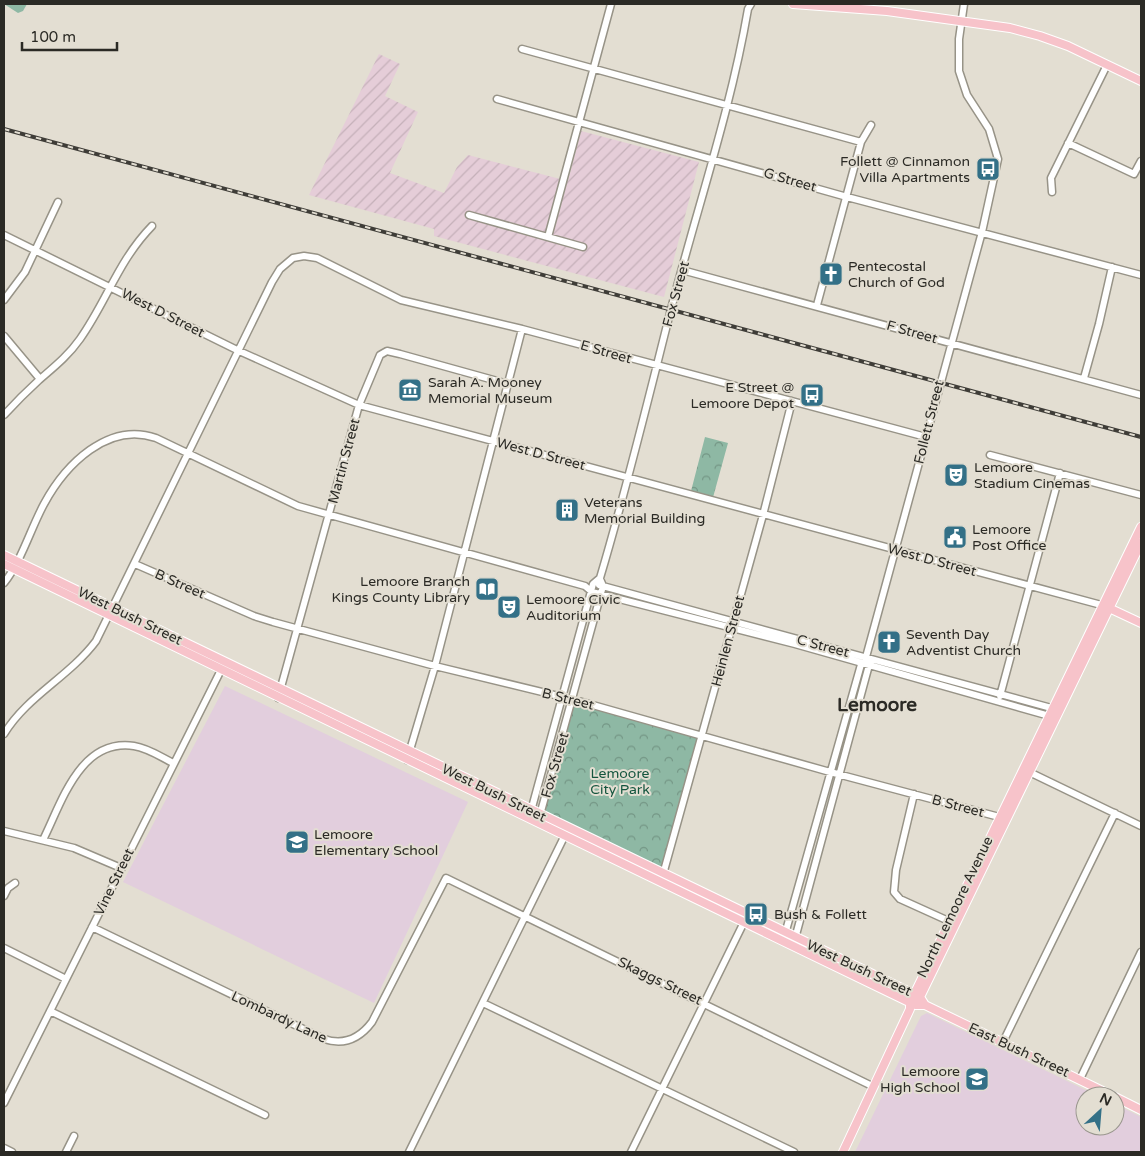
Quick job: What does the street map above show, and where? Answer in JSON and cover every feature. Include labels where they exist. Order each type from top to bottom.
[{"type":"main road","points":[[793,4],[887,11],[962,20],[1040,36],[1108,65],[1141,82]]},
{"type":"main road","name":"North Lemoore Avenue","points":[[843,1152],[872,1086],[1002,818],[1140,540],[1141,527]]},
{"type":"main road","name":"West Bush Street","points":[[4,555],[15,565],[111,611],[225,662],[531,811],[537,818]]},
{"type":"main road","name":"West Bush Street","points":[[4,564],[15,565]]},
{"type":"main road","points":[[1106,606],[1141,623]]},
{"type":"main road","name":"West Bush Street","points":[[111,611],[221,670],[278,698],[407,760],[537,818],[746,919],[792,946],[912,1006],[925,1005]]},
{"type":"main road","name":"West Bush Street","points":[[746,919],[786,933],[917,995],[925,1005]]},
{"type":"main road","name":"East Bush Street","points":[[925,1005],[1094,1086]]},
{"type":"main road","name":"East Bush Street","points":[[1125,1102],[1141,1110]]},
{"type":"street","points":[[548,237],[592,68],[611,4]]},
{"type":"street","name":"Follett Street","points":[[783,941],[860,663],[866,657],[897,551],[951,342],[982,232],[998,159],[989,129],[967,96],[959,72],[964,4]]},
{"type":"street","name":"Fox Street","points":[[600,579],[629,478],[682,270],[738,66],[748,6]]},
{"type":"street","points":[[522,49],[862,142]]},
{"type":"street","points":[[1052,192],[1051,178],[1108,65]]},
{"type":"street","name":"G Street","points":[[497,98],[847,197],[1141,275]]},
{"type":"street","points":[[817,305],[862,142],[871,125]]},
{"type":"street","points":[[1068,143],[1134,174],[1141,160]]},
{"type":"street","points":[[4,300],[25,272],[58,202]]},
{"type":"street","points":[[469,215],[583,247]]},
{"type":"street","points":[[4,415],[55,368],[79,341],[95,317],[126,256],[152,226]]},
{"type":"street","name":"West D Street","points":[[4,235],[238,350],[359,404],[763,515],[1106,606]]},
{"type":"street","name":"E Street","points":[[238,350],[280,269],[293,258],[304,256],[322,260],[401,300],[522,329],[658,367],[926,437]]},
{"type":"street","points":[[1084,378],[1112,268]]},
{"type":"street","name":"F Street","points":[[682,270],[817,305],[1141,395]]},
{"type":"street","points":[[407,760],[435,666],[522,329]]},
{"type":"street","points":[[4,336],[40,380]]},
{"type":"street","points":[[4,734],[25,707],[87,653],[111,611],[238,350]]},
{"type":"street","name":"Martin Street","points":[[278,698],[359,404],[380,355],[387,351],[508,384]]},
{"type":"street","name":"Heinlen Street","points":[[662,878],[763,515],[792,401]]},
{"type":"street","name":"C Street","points":[[4,583],[15,565],[43,506],[67,471],[100,443],[119,435],[140,433],[156,438],[298,506],[586,587],[600,595],[866,657],[1001,694],[1054,713]]},
{"type":"street","points":[[990,455],[1141,495]]},
{"type":"street","points":[[999,702],[1060,473]]},
{"type":"street","name":"B Street","points":[[134,564],[254,616],[435,666],[563,697],[1002,818]]},
{"type":"street","points":[[586,587],[600,579],[603,586]]},
{"type":"street","name":"Fox Street","points":[[531,811],[594,584]]},
{"type":"street","name":"C Street","points":[[594,584],[999,702],[1054,713]]},
{"type":"street","name":"Fox Street","points":[[537,818],[573,700],[603,586]]},
{"type":"street","points":[[792,946],[796,938],[841,775],[869,665],[866,657]]},
{"type":"street","name":"Vine Street","points":[[4,1103],[225,662]]},
{"type":"street","points":[[43,840],[75,776],[92,756],[117,746],[136,746],[173,763]]},
{"type":"street","points":[[1026,771],[1141,826]]},
{"type":"street","points":[[914,794],[896,870],[894,892],[900,899],[952,922]]},
{"type":"street","points":[[1003,1042],[1115,813]]},
{"type":"street","points":[[4,831],[74,848],[121,868]]},
{"type":"street","points":[[409,1152],[566,832]]},
{"type":"street","name":"Skaggs Street","points":[[446,878],[872,1086]]},
{"type":"street","name":"Lombardy Lane","points":[[92,927],[324,1039],[345,1042],[365,1032],[372,1022],[446,878]]},
{"type":"street","points":[[4,896],[8,888],[15,883]]},
{"type":"street","points":[[631,1152],[703,1002],[746,919]]},
{"type":"street","points":[[4,948],[66,979]]},
{"type":"street","points":[[1080,1079],[1141,952]]},
{"type":"street","points":[[483,1003],[794,1152]]},
{"type":"street","points":[[50,1011],[266,1115]]},
{"type":"street","points":[[66,1152],[74,1136]]},
{"type":"street","points":[[4,1148],[12,1152]]},
{"type":"shaded area","points":[[379,54],[400,64],[385,96],[418,112],[390,173],[444,193],[457,167],[468,155],[568,181],[581,131],[699,162],[664,297],[434,236],[434,229],[309,195]]},
{"type":"shaded area","name":"Lemoore Elementary School","points":[[225,686],[468,802],[374,1003],[123,882]]},
{"type":"shaded area","name":"Lemoore High School","points":[[927,1013],[1077,1086],[1075,1086],[1075,1136],[1125,1136],[1125,1109],[1141,1117],[1141,1152],[855,1152],[921,1016]]},
{"type":"green space","points":[[4,4],[27,4],[23,11],[18,13]]},
{"type":"green space","points":[[705,437],[728,443],[712,501],[690,495]]},
{"type":"green space","name":"Lemoore City Park","points":[[573,700],[701,735],[663,874],[540,815]]},
{"type":"railway","points":[[4,129],[1141,437]]},
{"type":"place","name":"Follett @ Cinnamon Villa Apartments","points":[[988,169]]},
{"type":"place","name":"Pentecostal Church of God","points":[[831,274]]},
{"type":"place","name":"Sarah A. Mooney Memorial Museum","points":[[410,390]]},
{"type":"place","name":"E Street @ Lemoore Depot","points":[[812,395]]},
{"type":"place","name":"Lemoore Stadium Cinemas","points":[[956,475]]},
{"type":"place","name":"Veterans Memorial Building","points":[[567,510]]},
{"type":"place","name":"Lemoore Post Office","points":[[955,537]]},
{"type":"place","name":"Lemoore Branch Kings County Library","points":[[487,589]]},
{"type":"place","name":"Lemoore Civic Auditorium","points":[[509,607]]},
{"type":"place","name":"Seventh Day Adventist Church","points":[[889,642]]},
{"type":"place","name":"Lemoore Elementary School","points":[[297,842]]},
{"type":"place","name":"Bush & Follett","points":[[756,914]]},
{"type":"place","name":"Lemoore High School","points":[[977,1079]]},
{"type":"district","name":"Lemoore","points":[[877,705]]}]
